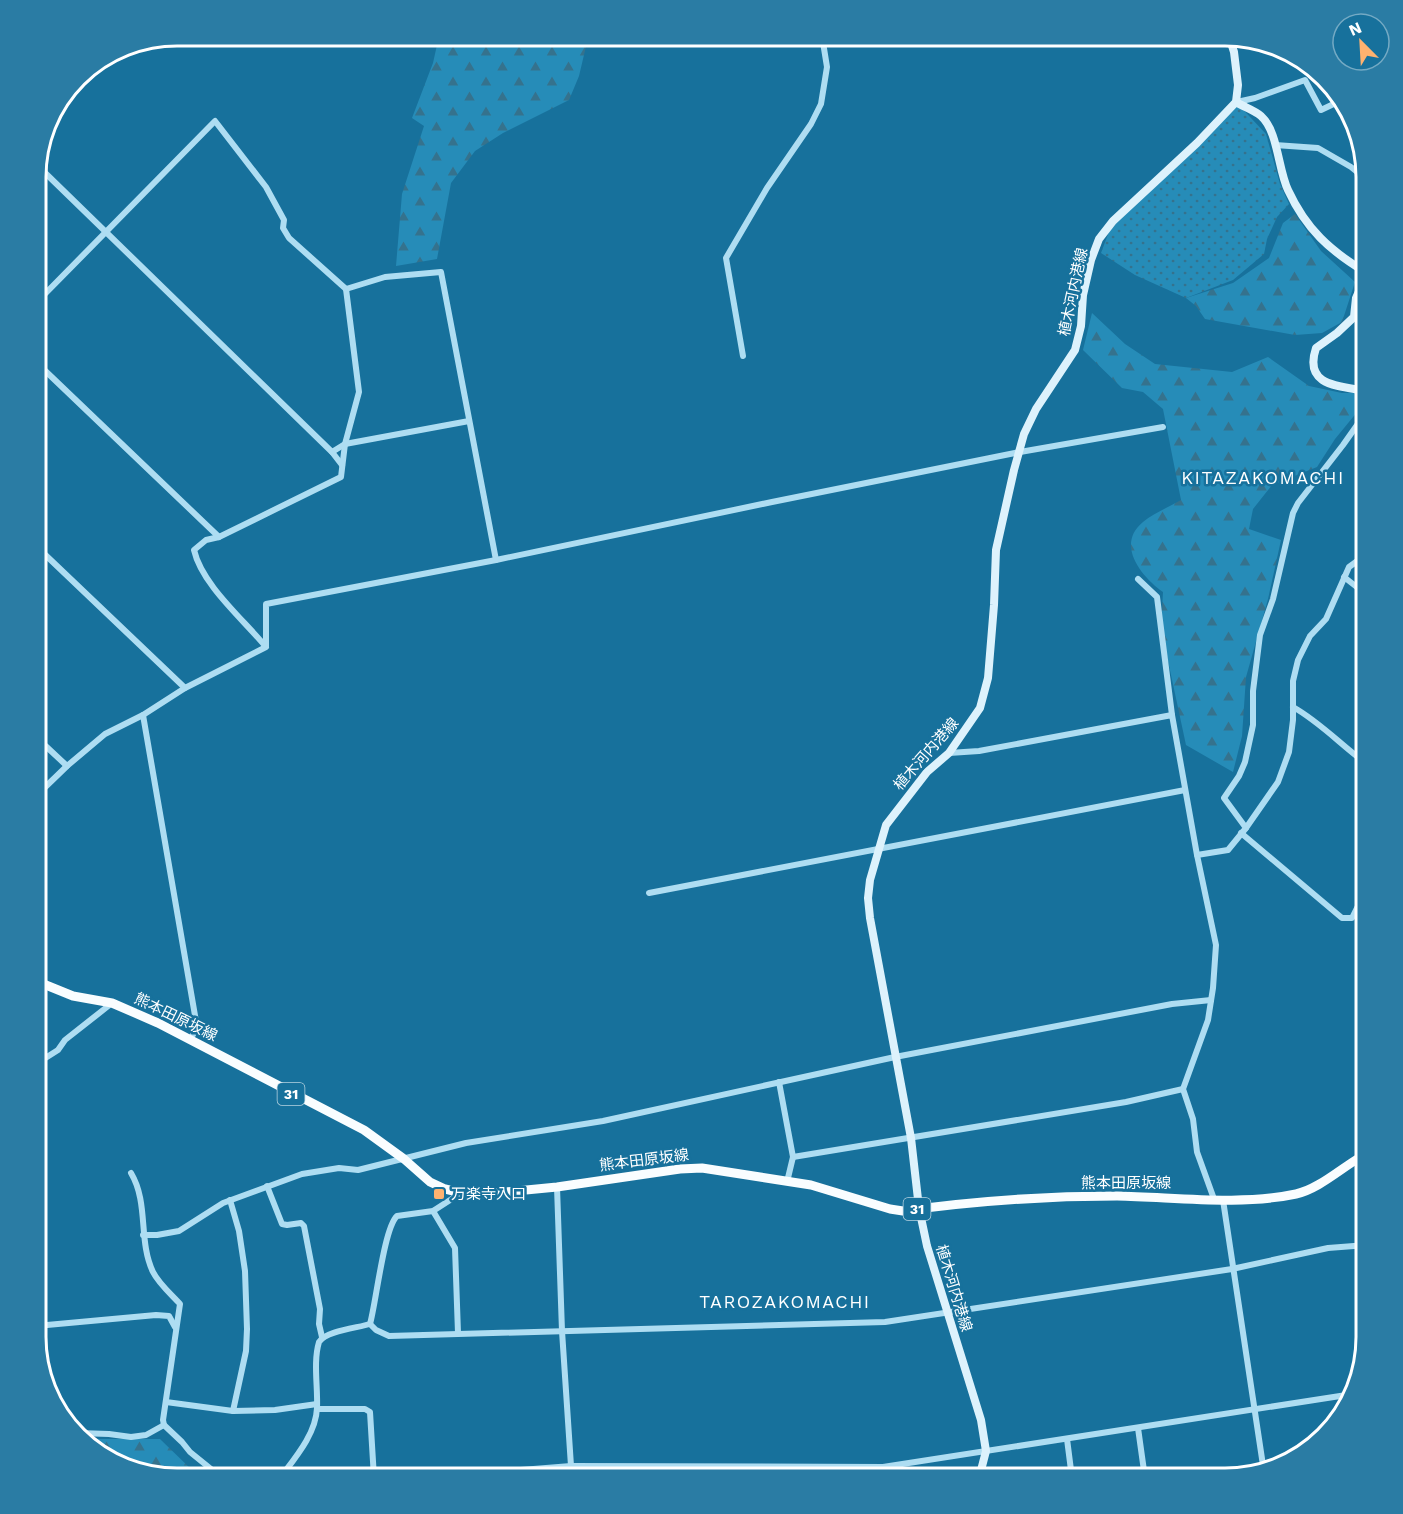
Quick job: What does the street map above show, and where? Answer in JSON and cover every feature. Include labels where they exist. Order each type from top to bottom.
[{"type":"main road","points":[[1232,47],[1238,85],[1236,102],[1262,117],[1270,128],[1286,187],[1309,225],[1340,257],[1356,266]]},
{"type":"main road","name":"植木河内港線","points":[[982,1468],[986,1451],[981,1420],[927,1246],[919,1208],[911,1138],[869,908],[870,880],[886,825],[927,772],[949,753],[980,708],[988,678],[996,550],[1024,434],[1036,409],[1075,350],[1081,326],[1083,295],[1099,238],[1113,220],[1197,143],[1236,102]]},
{"type":"main road","points":[[1356,297],[1354,317],[1316,348],[1313,362],[1313,370],[1322,381],[1356,389]]},
{"type":"main road","name":"熊本田原坂線","points":[[46,985],[73,996],[112,1003],[158,1023],[364,1130],[404,1159],[430,1182],[445,1190],[462,1193],[485,1194],[558,1187],[680,1169],[702,1168],[811,1185],[890,1209],[903,1210],[1024,1197],[1272,1198],[1298,1194],[1317,1185],[1356,1160]]},
{"type":"street","points":[[742,356],[726,258],[767,188],[811,124],[821,104],[827,67],[824,47]]},
{"type":"street","points":[[1236,102],[1255,98],[1305,80],[1321,110],[1333,104]]},
{"type":"street","points":[[47,292],[215,121],[266,187],[284,220],[283,228],[289,238],[346,289],[359,392],[345,444],[341,477],[219,537],[201,543],[194,550],[197,562],[213,585],[266,647]]},
{"type":"street","points":[[1275,145],[1317,148],[1356,171]]},
{"type":"street","points":[[47,175],[332,452],[342,465]]},
{"type":"street","points":[[346,289],[385,277],[441,272],[496,560]]},
{"type":"street","points":[[47,372],[219,537]]},
{"type":"street","points":[[332,452],[345,444],[469,421]]},
{"type":"street","points":[[266,647],[266,604],[496,560],[1020,452],[1163,427]]},
{"type":"street","points":[[1356,427],[1298,503],[1293,513],[1272,599],[1260,635],[1253,691],[1253,725],[1245,762],[1239,776],[1224,798],[1244,830],[1342,918],[1352,918],[1356,910]]},
{"type":"street","points":[[47,556],[185,688]]},
{"type":"street","points":[[1197,855],[1228,850],[1278,782],[1289,752],[1293,681],[1298,660],[1310,636],[1326,619],[1349,567],[1356,562]]},
{"type":"street","points":[[1344,577],[1356,586]]},
{"type":"street","points":[[1138,579],[1157,597],[1172,715],[1216,945],[1208,1020],[1183,1089],[1193,1119],[1197,1152],[1218,1199],[1232,1269],[1263,1462]]},
{"type":"street","points":[[46,786],[105,734],[143,715],[185,688],[266,647]]},
{"type":"street","points":[[1293,707],[1308,716],[1356,755]]},
{"type":"street","points":[[143,715],[197,1027],[190,1040]]},
{"type":"street","points":[[949,753],[979,752],[1172,715]]},
{"type":"street","points":[[47,747],[67,766]]},
{"type":"street","points":[[649,893],[1185,790]]},
{"type":"street","points":[[143,1235],[157,1235],[179,1230],[230,1200],[302,1174],[339,1168],[358,1170],[466,1143],[603,1121],[895,1057],[1172,1004],[1211,1000]]},
{"type":"street","points":[[46,1057],[112,1003]]},
{"type":"street","points":[[779,1082],[793,1157],[788,1182]]},
{"type":"street","points":[[793,1157],[1126,1102],[1183,1089]]},
{"type":"street","points":[[131,1173],[137,1183],[143,1217],[143,1235],[154,1274],[180,1304],[164,1425],[190,1452],[210,1468]]},
{"type":"street","points":[[267,1186],[282,1224],[287,1226],[301,1223],[304,1226],[320,1308],[319,1324],[322,1337],[317,1348],[315,1421],[304,1444],[287,1468]]},
{"type":"street","points":[[558,1187],[562,1331],[571,1466]]},
{"type":"street","points":[[370,1324],[392,1220],[397,1216],[433,1211],[462,1193]]},
{"type":"street","points":[[230,1200],[245,1271],[248,1329],[246,1351],[233,1411]]},
{"type":"street","points":[[433,1211],[455,1248],[458,1334]]},
{"type":"street","points":[[370,1324],[388,1336],[885,1322],[1232,1269],[1328,1248],[1356,1246]]},
{"type":"street","points":[[46,1325],[156,1315],[169,1316],[176,1328]]},
{"type":"street","points":[[322,1337],[370,1324]]},
{"type":"street","points":[[546,1468],[571,1466],[883,1467],[1342,1396]]},
{"type":"street","points":[[166,1402],[233,1411],[317,1407],[365,1409],[370,1412],[373,1468]]},
{"type":"street","points":[[89,1433],[131,1437],[146,1435],[164,1425]]},
{"type":"street","points":[[1138,1428],[1144,1468]]},
{"type":"street","points":[[1067,1439],[1071,1468]]},
{"type":"green space","points":[[437,47],[586,47],[579,76],[569,100],[503,133],[475,151],[451,183],[437,259],[396,266],[402,194],[424,126],[412,118],[433,63]]},
{"type":"green space","points":[[1236,102],[1266,134],[1280,184],[1289,204],[1277,217],[1267,239],[1264,254],[1233,280],[1186,298],[1135,275],[1101,253],[1113,221]]},
{"type":"green space","points":[[1295,214],[1321,251],[1355,282],[1342,322],[1322,333],[1295,335],[1205,319],[1196,306],[1186,298],[1233,283],[1269,258],[1283,223]]},
{"type":"green space","points":[[1092,313],[1125,344],[1155,364],[1232,372],[1268,357],[1309,386],[1342,393],[1356,393],[1356,413],[1335,439],[1317,467],[1272,485],[1253,509],[1249,529],[1281,540],[1268,599],[1246,677],[1242,736],[1233,772],[1186,745],[1161,628],[1163,592],[1140,569],[1131,550],[1131,541],[1135,531],[1143,522],[1181,500],[1163,409],[1143,392],[1122,388],[1083,350]]},
{"type":"green space","points":[[97,1439],[160,1439],[190,1468],[135,1461]]},
{"type":"place","name":"万楽寺入口","points":[[439,1194]]},
{"type":"district","name":"KITAZAKOMACHI","points":[[1263,477]]},
{"type":"district","name":"TAROZAKOMACHI","points":[[785,1301]]}]
